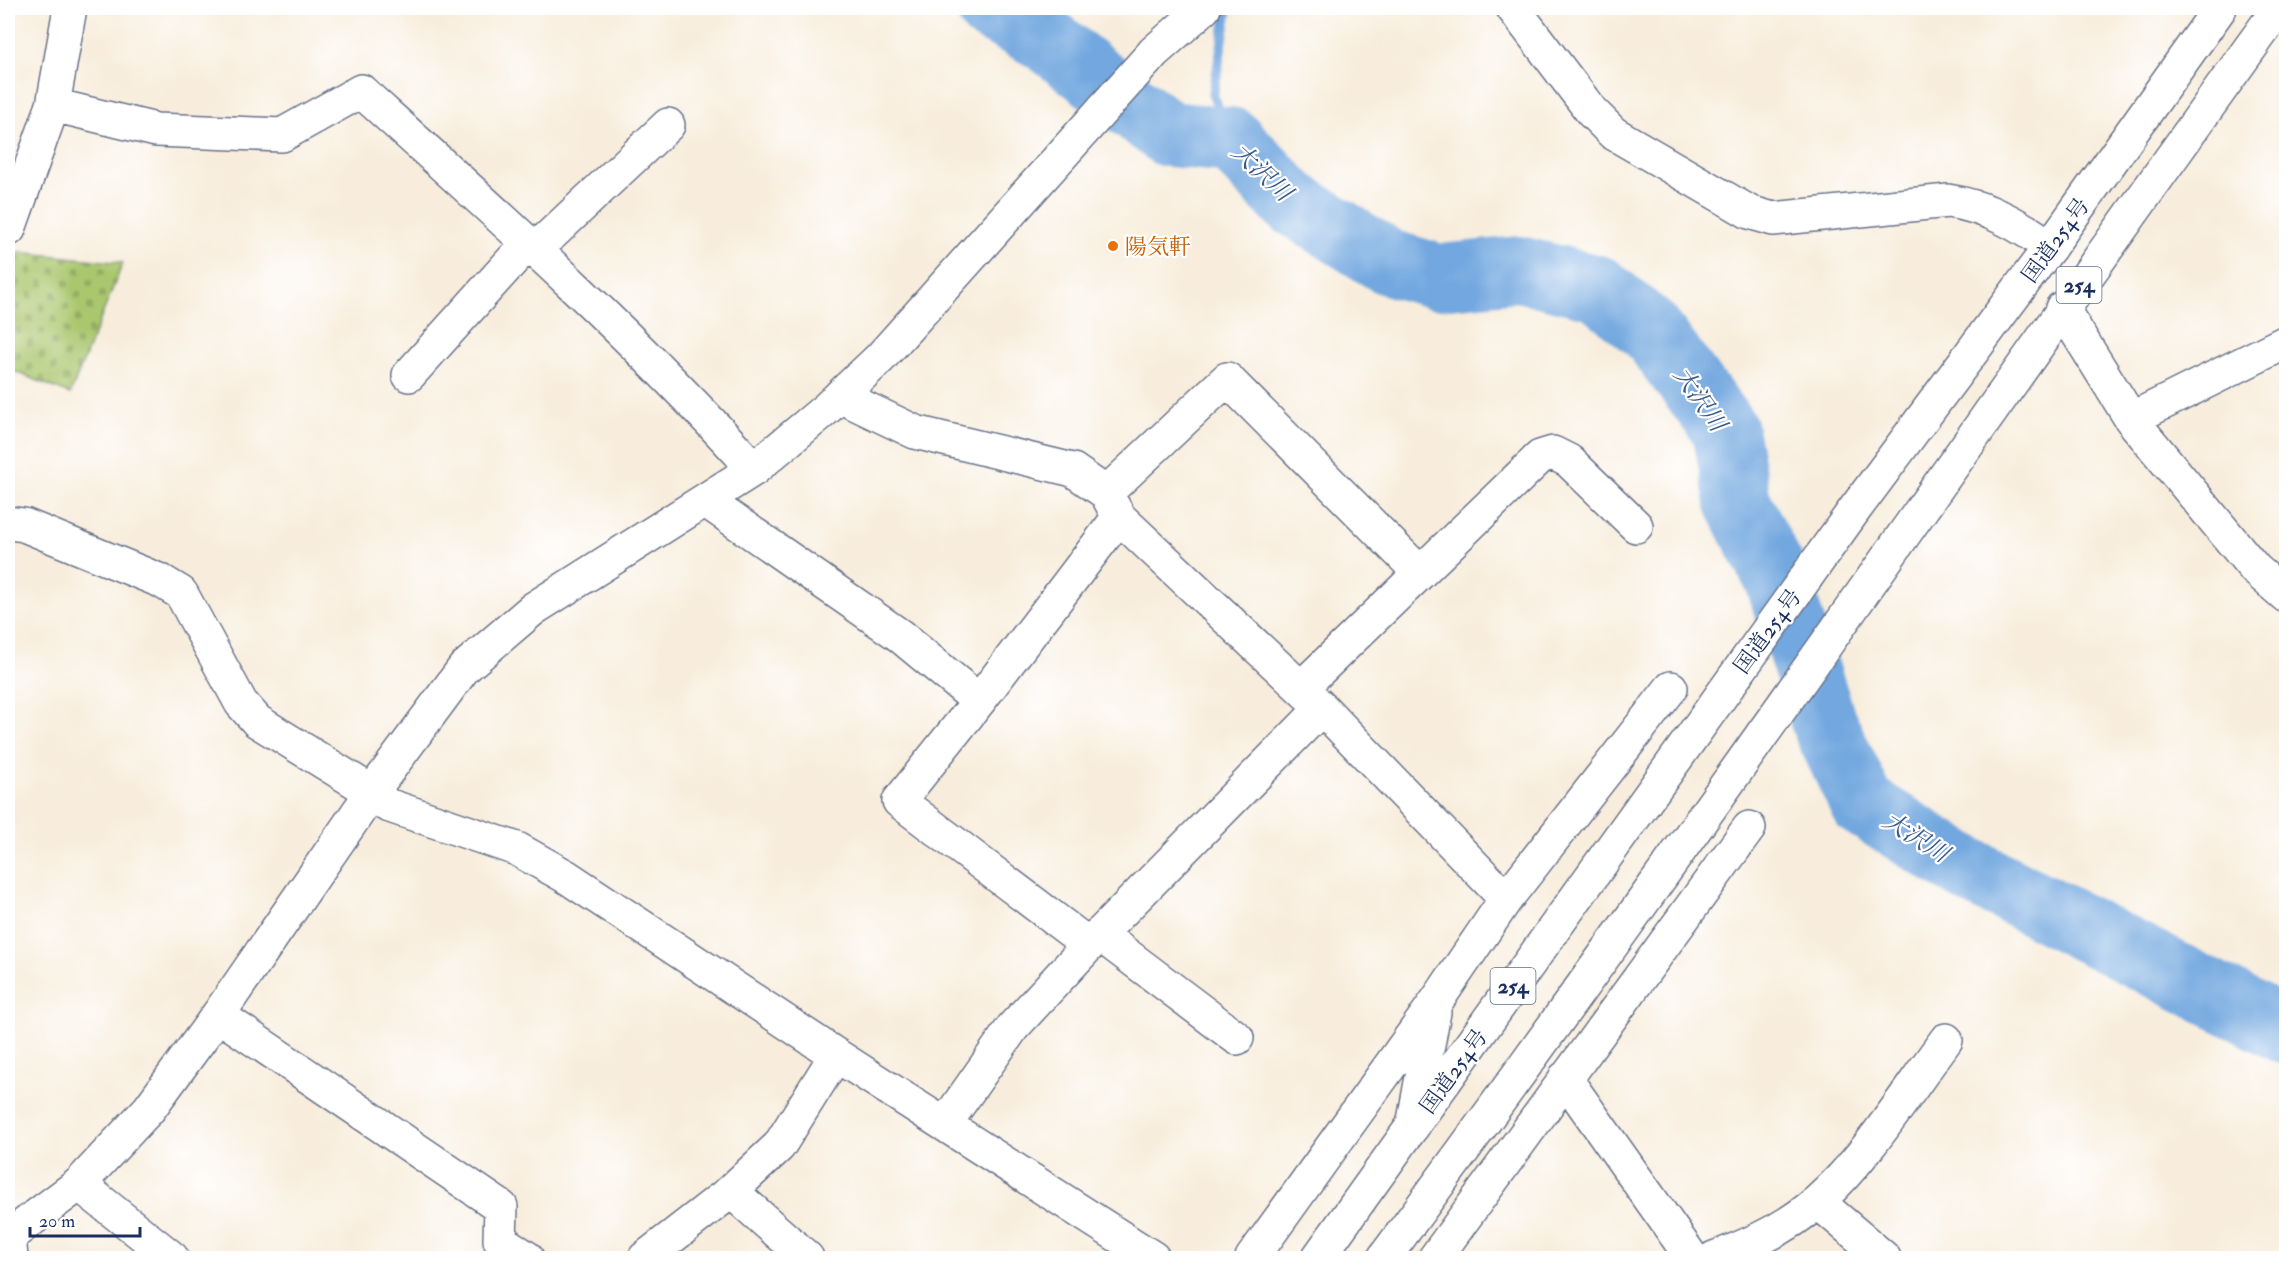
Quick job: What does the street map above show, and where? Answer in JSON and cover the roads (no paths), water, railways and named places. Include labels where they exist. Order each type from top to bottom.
[{"type":"main road","points":[[9,230],[53,105],[70,8]]},
{"type":"main road","points":[[1513,8],[1592,112],[1613,133],[1749,212],[1773,219],[1948,201],[1970,204],[2014,221],[2050,247]]},
{"type":"main road","name":"国道254号","points":[[1318,1258],[1855,509],[2050,247],[2220,8]]},
{"type":"main road","name":"国道254号","points":[[1384,1258],[1556,1025],[1884,566],[2062,308],[2279,8]]},
{"type":"main road","points":[[9,1244],[79,1185],[149,1109],[218,1016],[372,792],[464,668],[533,609],[754,469],[840,396],[880,358],[1154,52],[1200,9]]},
{"type":"main road","points":[[53,105],[156,130],[282,135],[361,91],[536,249],[696,406],[754,469]]},
{"type":"main road","points":[[409,375],[519,252],[536,249],[668,125]]},
{"type":"main road","points":[[2062,308],[2131,419],[2254,569],[2286,596]]},
{"type":"main road","points":[[2131,419],[2286,342]]},
{"type":"main road","points":[[1237,1038],[1094,940],[899,801],[979,701],[1112,505],[1227,379],[1418,571]]},
{"type":"main road","points":[[840,396],[915,432],[1073,470],[1311,698],[1506,899]]},
{"type":"main road","points":[[945,1124],[1013,1027],[1311,698],[1418,571],[1539,457],[1553,453],[1569,462],[1636,526]]},
{"type":"main road","points":[[706,501],[899,635],[979,701]]},
{"type":"main road","points":[[8,523],[24,525],[161,581],[181,593],[241,703],[257,721],[372,792],[387,805],[517,849],[567,878],[836,1055],[1153,1258]]},
{"type":"main road","points":[[1252,1258],[1436,1002],[1506,899],[1671,688]]},
{"type":"main road","points":[[1435,1258],[1749,828]]},
{"type":"main road","points":[[1413,1126],[1436,1002]]},
{"type":"main road","points":[[218,1016],[501,1207],[500,1240],[527,1258]]},
{"type":"main road","points":[[1714,1258],[1751,1245],[1818,1202],[1851,1167],[1946,1040]]},
{"type":"main road","points":[[645,1258],[731,1191],[779,1146],[836,1055]]},
{"type":"main road","points":[[1565,1078],[1692,1258]]},
{"type":"main road","points":[[79,1185],[172,1258]]},
{"type":"main road","points":[[731,1191],[807,1258]]},
{"type":"main road","points":[[1818,1202],[1884,1258]]},
{"type":"waterway","name":"大沢川","points":[[989,8],[1046,39],[1168,134],[1231,140],[1290,201],[1388,262],[1439,277],[1519,269],[1598,288],[1650,330],[1725,430],[1738,502],[1778,581],[1824,723],[1863,805],[1967,869],[2286,1031]]},
{"type":"waterway","points":[[1228,8],[1213,95],[1231,140]]},
{"type":"place","name":"陽気軒","points":[[1113,246]]}]
